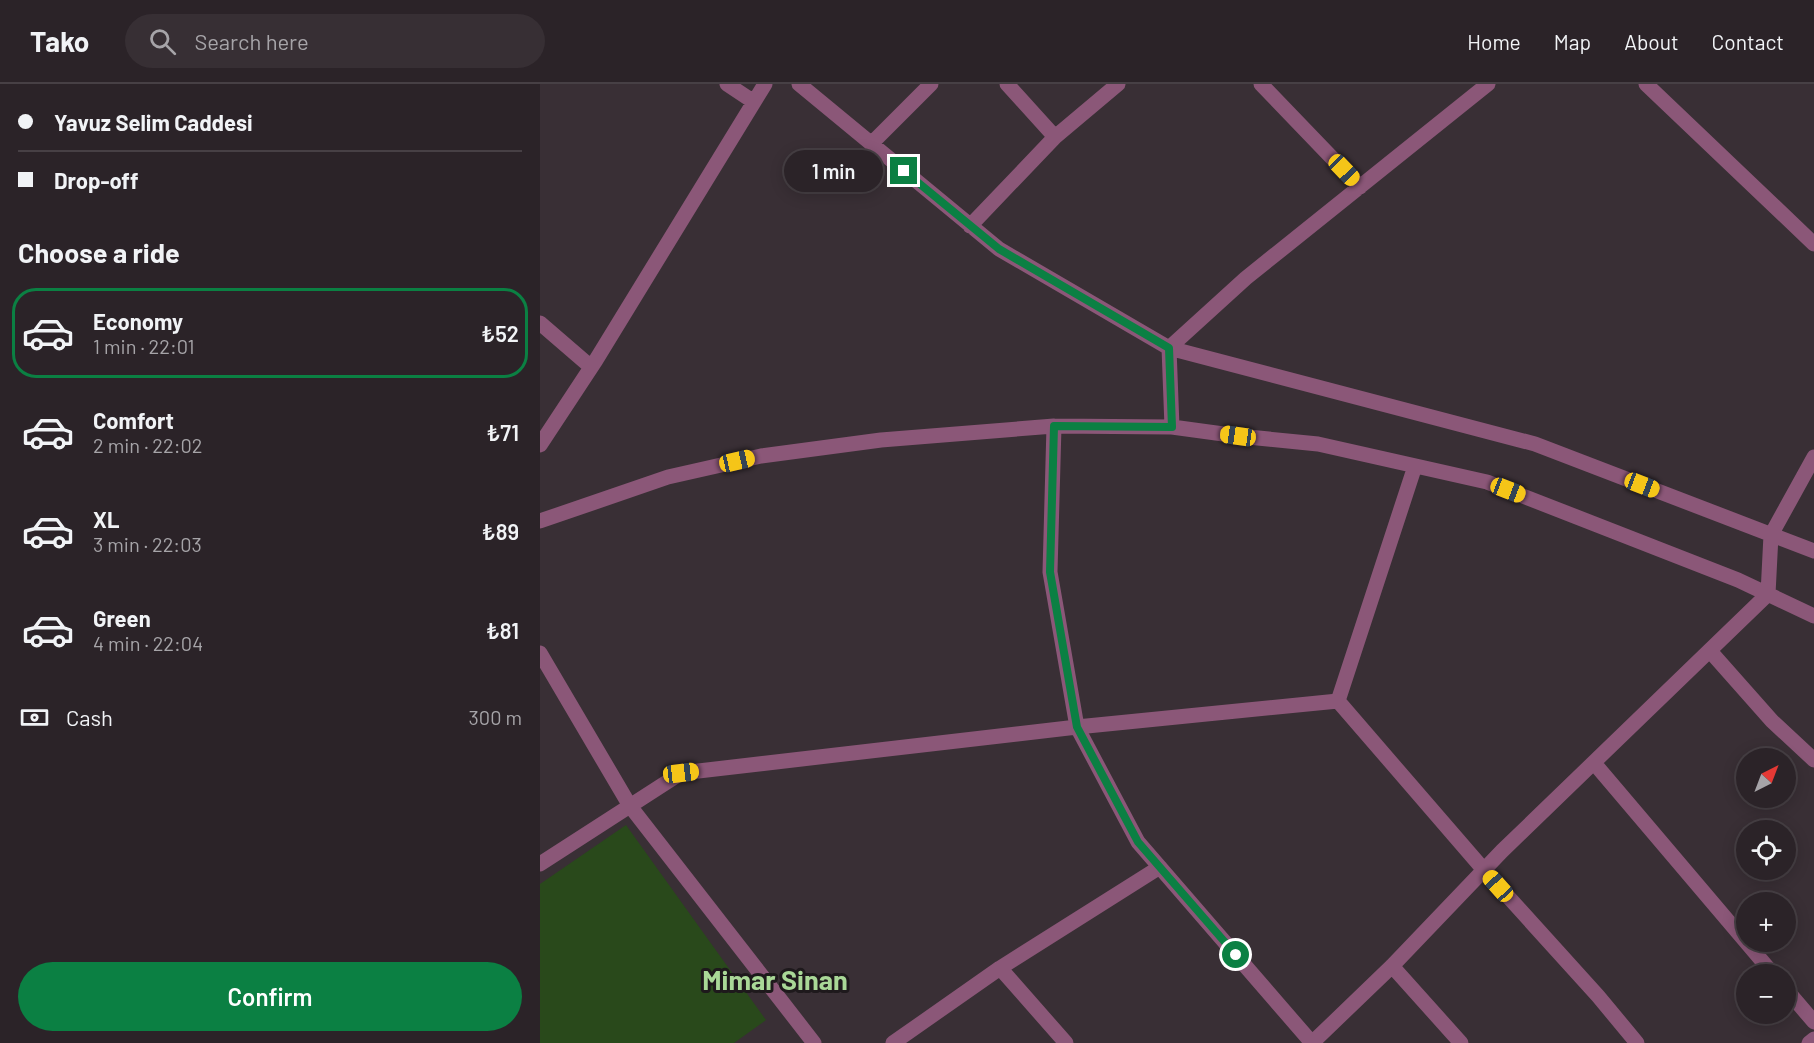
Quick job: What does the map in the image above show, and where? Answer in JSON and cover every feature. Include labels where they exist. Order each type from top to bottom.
[{"type":"street","points":[[727,84],[754,102]]},
{"type":"street","points":[[540,445],[591,367],[765,84]]},
{"type":"street","points":[[799,84],[999,249],[1169,348],[1535,444],[1814,551]]},
{"type":"street","points":[[871,144],[931,84]]},
{"type":"street","points":[[1007,84],[1055,137]]},
{"type":"street","points":[[970,226],[1055,137],[1118,84]]},
{"type":"street","points":[[1261,84],[1360,187]]},
{"type":"street","points":[[1172,427],[1169,348],[1246,278],[1488,84]]},
{"type":"street","points":[[1646,84],[1814,244]]},
{"type":"street","points":[[540,322],[591,367]]},
{"type":"street","points":[[1054,426],[1050,572],[1077,727],[1138,842],[1312,1043],[1392,966],[1484,870],[1768,594],[1771,535],[1814,457]]},
{"type":"street","points":[[540,521],[668,477],[761,456],[881,440],[1054,426],[1172,427],[1318,444],[1487,482],[1738,580],[1814,616]]},
{"type":"street","points":[[1338,701],[1415,466]]},
{"type":"street","points":[[1710,651],[1772,721],[1814,760]]},
{"type":"street","points":[[540,653],[630,806],[814,1043]]},
{"type":"street","points":[[540,864],[681,773],[1077,727],[1338,701]]},
{"type":"street","points":[[1338,701],[1637,1043]]},
{"type":"street","points":[[1594,763],[1736,930]]},
{"type":"street","points":[[893,1043],[1000,968],[1160,867]]},
{"type":"street","points":[[1754,952],[1765,964]]},
{"type":"street","points":[[1392,966],[1461,1043]]},
{"type":"street","points":[[1000,968],[1066,1043]]},
{"type":"street","points":[[1796,1001],[1814,1022]]},
{"type":"street","points":[[1809,1043],[1814,1039]]},
{"type":"green space","points":[[626,825],[766,1020],[734,1043],[540,1043],[540,884]]},
{"type":"district","name":"Mimar Sinan","points":[[775,981]]},
{"type":"route","points":[[904,171],[999,249],[1169,348],[1172,427],[1054,426],[1050,572],[1077,727],[1138,842],[1236,955]]}]
